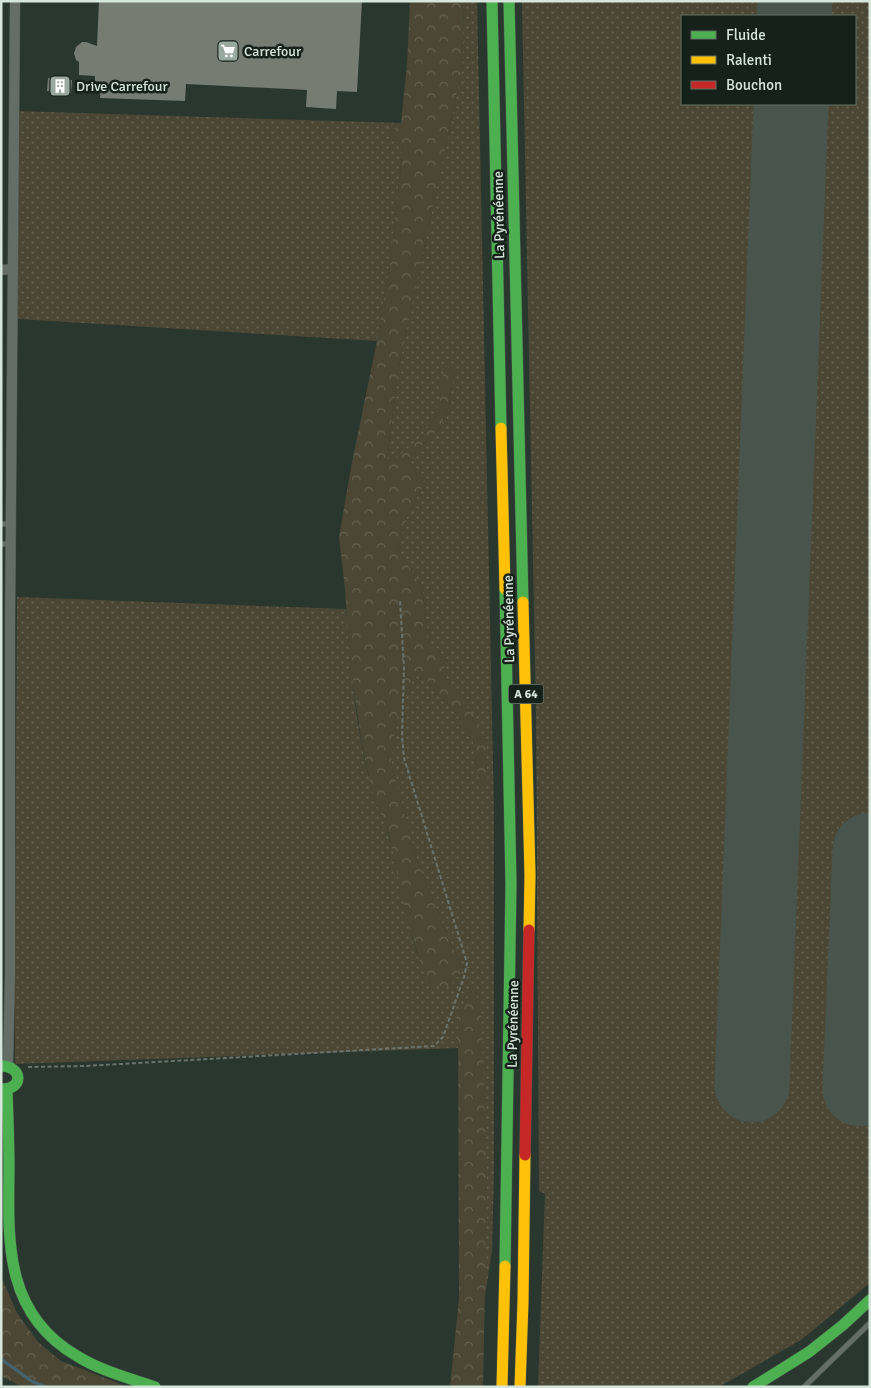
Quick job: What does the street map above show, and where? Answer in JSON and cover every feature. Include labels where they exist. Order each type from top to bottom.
[{"type":"main road","name":"La Pyrénéenne","points":[[492,1],[511,884],[506,1300],[502,1387]]},
{"type":"main road","name":"La Pyrénéenne","points":[[509,1],[530,875],[520,1387]]},
{"type":"main road","points":[[9,1068],[18,1080],[11,1089],[4,1090],[6,1216],[12,1262],[19,1289],[30,1312],[46,1333],[68,1351],[97,1366],[155,1387]]},
{"type":"main road","points":[[753,1387],[809,1352],[843,1325],[870,1300]]},
{"type":"street","points":[[9,1068],[10,975],[6,524],[13,269],[15,1]]},
{"type":"street","points":[[1,270],[13,269]]},
{"type":"lane","points":[[804,1387],[870,1323]]},
{"type":"path","points":[[9,1068],[86,1066],[434,1046],[443,1038],[467,963],[404,758],[402,736],[404,668],[400,601]]},
{"type":"green space","points":[[410,1],[464,1],[462,69],[398,371],[386,467],[422,436],[435,418],[441,395],[441,379],[447,367],[454,372],[449,407],[439,429],[408,459],[424,484],[407,517],[398,549],[422,587],[429,642],[438,649],[443,659],[446,680],[478,721],[486,747],[488,785],[481,787],[473,738],[456,713],[418,673],[399,704],[391,762],[416,857],[449,941],[464,968],[450,987],[431,985],[423,971],[408,923],[389,834],[373,795],[362,745],[350,665],[345,589],[339,537],[391,258],[403,147],[390,132],[401,123],[407,65]]},
{"type":"green space","points":[[464,1],[477,1],[494,813],[494,1171],[492,1250],[485,1296],[481,998],[471,991],[458,1020],[458,1048],[15,1064],[17,597],[346,609],[352,679],[362,748],[375,799],[394,855],[410,931],[431,985],[464,968],[449,941],[416,857],[391,762],[399,704],[418,673],[456,713],[473,738],[481,786],[486,747],[459,698],[446,680],[443,659],[438,649],[429,642],[422,587],[398,549],[407,517],[424,484],[408,459],[439,429],[449,407],[454,372],[447,367],[441,379],[441,395],[435,418],[422,436],[386,468],[398,371],[462,69]]},
{"type":"green space","points":[[522,1],[870,1],[870,1283],[801,1340],[719,1387],[538,1387],[545,1194],[539,1191],[536,713]]},
{"type":"green space","points":[[16,111],[401,123],[390,132],[403,147],[391,258],[377,341],[17,319]]},
{"type":"green space","points":[[471,991],[481,998],[487,1186],[483,1387],[450,1387],[459,1298],[458,1020]]},
{"type":"green space","points":[[1,1276],[17,1313],[38,1342],[61,1361],[128,1387],[23,1387],[1,1376]]},
{"type":"building","name":"Carrefour","points":[[99,1],[362,1],[357,92],[337,91],[336,109],[306,107],[307,90],[186,84],[185,101],[100,98],[101,82],[95,81],[95,76],[79,75],[79,62],[76,60],[74,53],[76,47],[82,42],[97,46]]},
{"type":"building","name":"Drive Carrefour","points":[[48,78],[72,80],[71,93],[47,91]]},
{"type":"waterway","points":[[1,1359],[33,1382],[46,1387]]},
{"type":"runway","points":[[794,15],[795,1]]},
{"type":"runway","points":[[752,1085],[791,105]]},
{"type":"runway","points":[[860,1089],[870,850]]},
{"type":"traffic: fast","points":[[492,1],[501,428]]},
{"type":"traffic: fast","points":[[509,1],[523,602]]},
{"type":"traffic: fast","points":[[505,589],[511,884],[505,1266]]},
{"type":"traffic: fast","points":[[1,1066],[14,1070],[18,1078],[14,1086],[1,1089]]},
{"type":"traffic: fast","points":[[7,1090],[11,1250],[16,1275],[24,1298],[36,1320],[53,1339],[77,1356],[105,1370],[155,1387]]},
{"type":"traffic: fast","points":[[753,1387],[809,1352],[843,1325],[870,1300]]},
{"type":"traffic: slow","points":[[501,428],[505,589]]},
{"type":"traffic: slow","points":[[523,602],[530,875],[529,930]]},
{"type":"traffic: slow","points":[[520,1387],[525,1155]]},
{"type":"traffic: slow","points":[[502,1387],[505,1266]]},
{"type":"traffic: jam","points":[[525,1155],[529,930]]},
{"type":"place","name":"Carrefour","points":[[228,51]]},
{"type":"place","name":"Drive Carrefour","points":[[60,86]]}]
